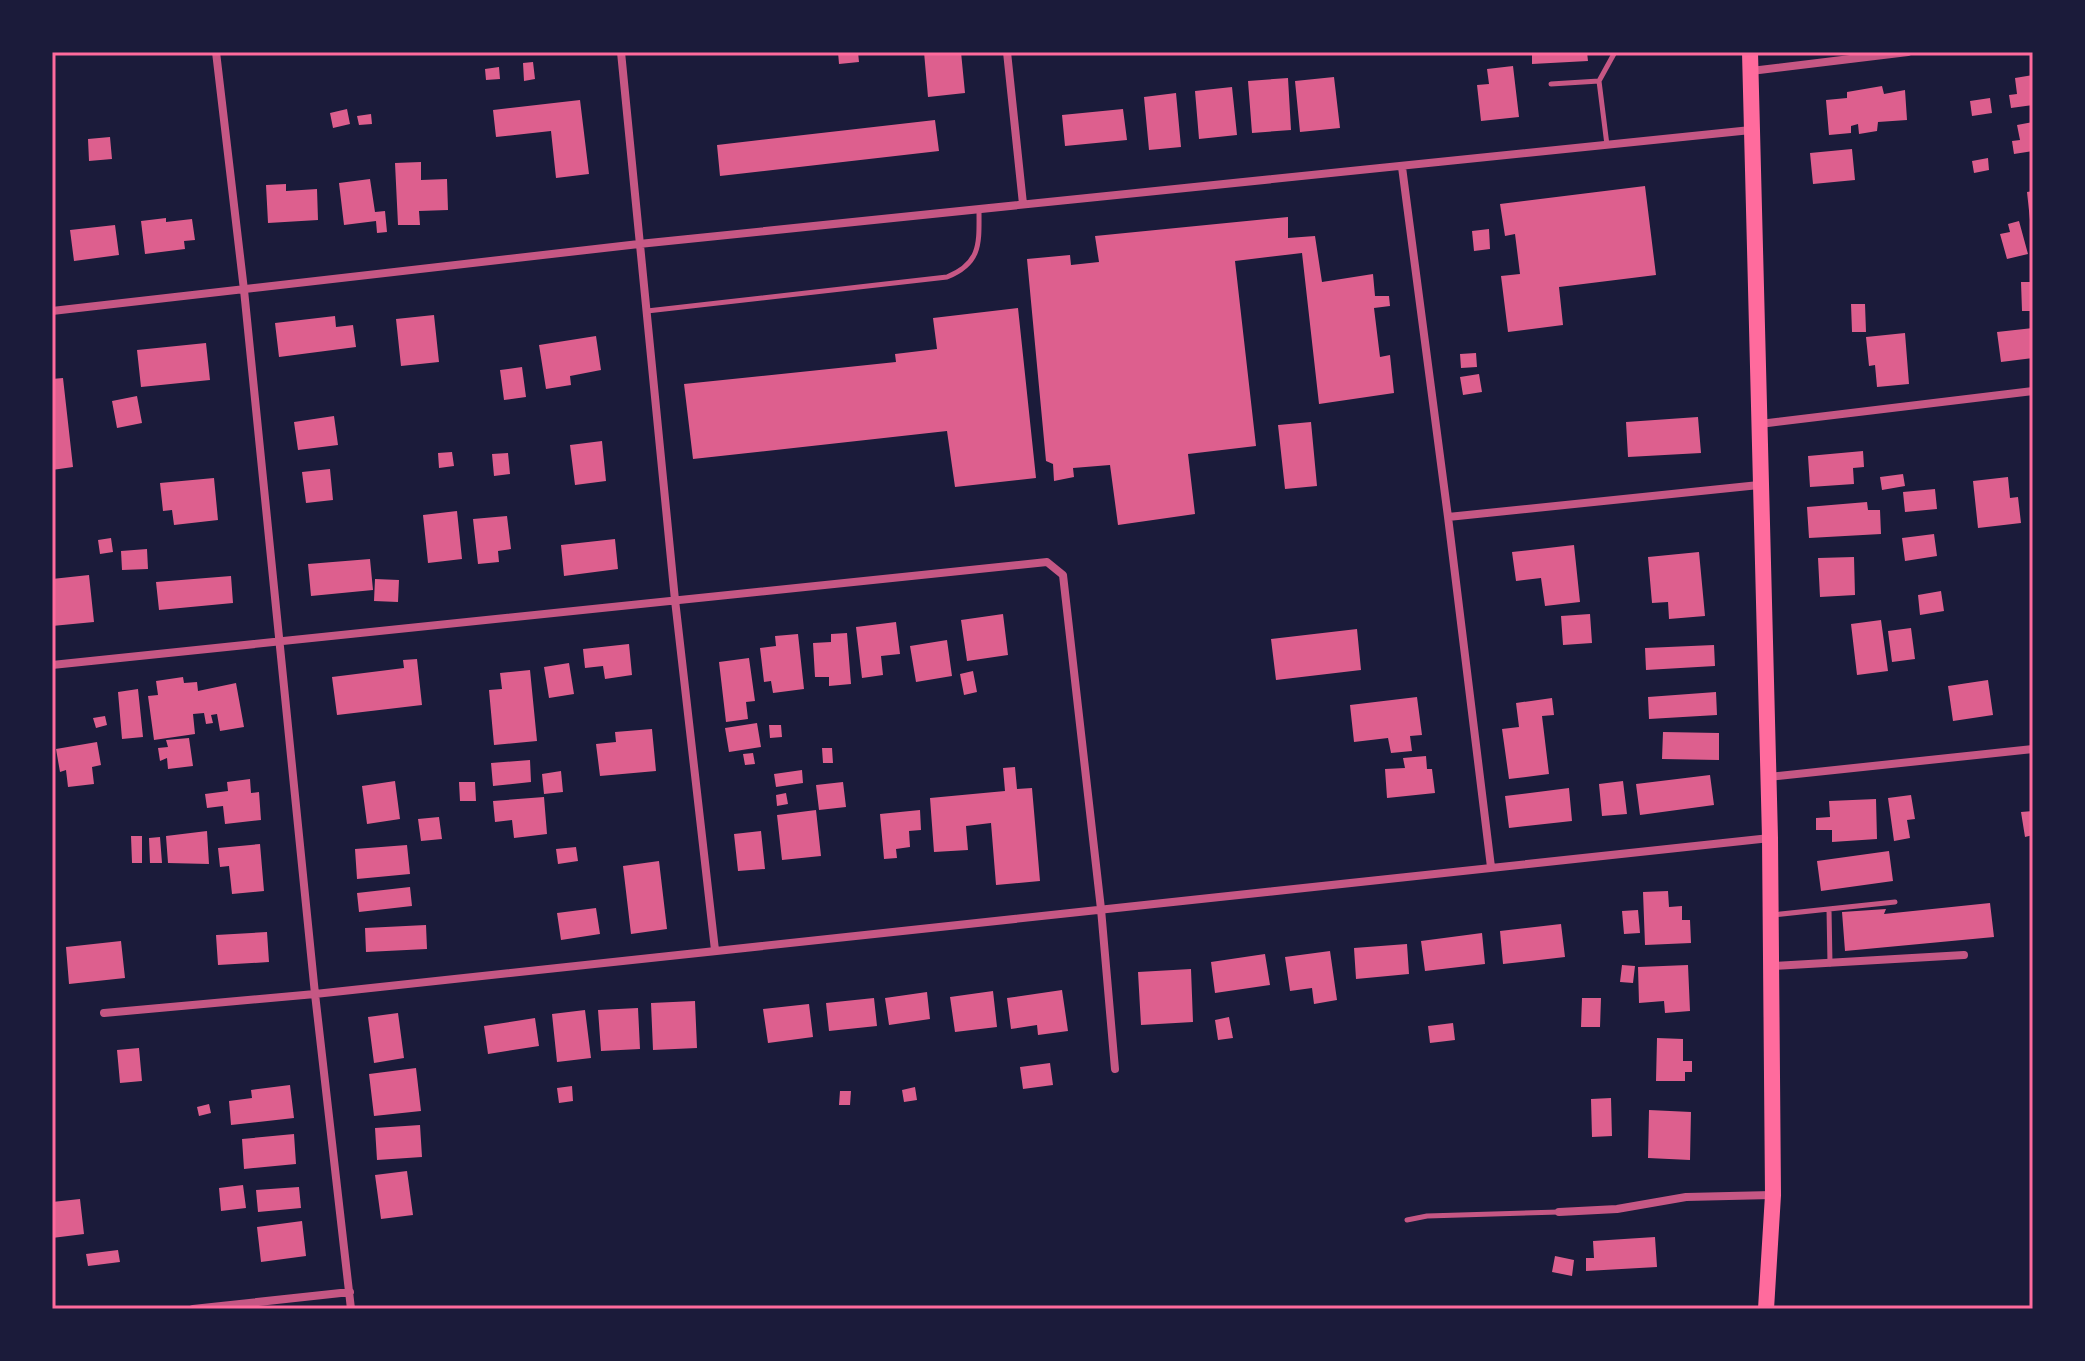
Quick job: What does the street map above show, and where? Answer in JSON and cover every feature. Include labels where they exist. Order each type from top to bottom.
[{"type":"main road","points":[[1750,52],[1772,966],[1773,1195],[1766,1309]]},
{"type":"street","points":[[216,52],[244,290],[315,994],[351,1309]]},
{"type":"street","points":[[621,52],[675,600],[715,950]]},
{"type":"street","points":[[1007,52],[1023,204]]},
{"type":"street","points":[[1751,71],[1908,52]]},
{"type":"street","points":[[52,311],[639,244],[1751,130]]},
{"type":"street","points":[[1402,167],[1491,867]]},
{"type":"street","points":[[1758,424],[2033,391]]},
{"type":"street","points":[[1448,517],[1759,485]]},
{"type":"street","points":[[52,665],[1047,562],[1063,575],[1101,909],[1115,1069]]},
{"type":"street","points":[[1769,777],[2033,749]]},
{"type":"street","points":[[104,1013],[315,994],[1770,838]]},
{"type":"street","points":[[1772,966],[1964,955]]},
{"type":"street","points":[[1559,1212],[1617,1209],[1686,1197],[1773,1195]]},
{"type":"street","points":[[193,1309],[350,1292]]},
{"type":"lane","points":[[1607,145],[1599,81],[1615,52]]},
{"type":"lane","points":[[1551,84],[1599,81]]},
{"type":"lane","points":[[646,311],[947,277],[964,270],[977,254],[979,209]]},
{"type":"lane","points":[[1771,915],[1895,902]]},
{"type":"lane","points":[[1829,909],[1830,964]]},
{"type":"lane","points":[[1407,1220],[1427,1216],[1559,1212]]},
{"type":"building","points":[[838,52],[858,52],[859,62],[839,64]]},
{"type":"building","points":[[924,52],[961,52],[965,93],[928,97]]},
{"type":"building","points":[[1532,52],[1587,52],[1588,61],[1532,64]]},
{"type":"building","points":[[533,62],[535,79],[524,81],[523,63]]},
{"type":"building","points":[[1513,66],[1519,117],[1481,121],[1477,85],[1489,84],[1487,69]]},
{"type":"building","points":[[499,67],[500,79],[486,80],[485,69]]},
{"type":"building","points":[[2033,75],[2033,105],[2011,108],[2009,95],[2017,94],[2015,78]]},
{"type":"building","points":[[1334,77],[1340,128],[1300,132],[1295,81]]},
{"type":"building","points":[[1288,78],[1291,130],[1252,133],[1248,81]]},
{"type":"building","points":[[1882,86],[1884,94],[1905,90],[1907,120],[1878,122],[1877,131],[1859,134],[1858,124],[1851,126],[1851,133],[1829,135],[1826,100],[1847,98],[1847,92]]},
{"type":"building","points":[[1232,87],[1237,135],[1199,139],[1195,91]]},
{"type":"building","points":[[1176,93],[1181,147],[1149,150],[1144,97]]},
{"type":"building","points":[[1990,98],[1992,113],[1972,116],[1970,101]]},
{"type":"building","points":[[580,100],[589,174],[556,178],[551,131],[496,137],[493,110]]},
{"type":"building","points":[[347,109],[350,124],[333,128],[330,113]]},
{"type":"building","points":[[1123,109],[1127,140],[1065,146],[1062,115]]},
{"type":"building","points":[[371,114],[372,124],[359,125],[357,116]]},
{"type":"building","points":[[935,120],[939,151],[720,176],[717,145]]},
{"type":"building","points":[[2033,122],[2033,151],[2014,154],[2012,141],[2020,140],[2017,125]]},
{"type":"building","points":[[110,137],[112,159],[89,161],[88,139]]},
{"type":"building","points":[[1852,149],[1855,180],[1813,184],[1810,153]]},
{"type":"building","points":[[1988,158],[1989,170],[1974,173],[1972,161]]},
{"type":"building","points":[[421,162],[421,180],[447,179],[448,210],[419,211],[420,225],[398,225],[395,163]]},
{"type":"building","points":[[370,179],[375,212],[385,211],[387,232],[377,233],[376,221],[344,225],[339,183]]},
{"type":"building","points":[[286,184],[286,191],[317,189],[318,220],[268,223],[266,185]]},
{"type":"building","points":[[1645,186],[1656,275],[1559,287],[1563,325],[1508,332],[1501,276],[1520,274],[1515,234],[1505,236],[1500,204]]},
{"type":"building","points":[[2033,191],[2033,229],[2031,229],[2027,192]]},
{"type":"building","points":[[1288,217],[1288,238],[1315,236],[1322,282],[1373,274],[1375,296],[1389,296],[1390,306],[1374,308],[1380,357],[1390,355],[1394,393],[1319,404],[1302,253],[1235,261],[1256,446],[1188,454],[1195,514],[1118,525],[1110,465],[1073,468],[1074,477],[1054,481],[1053,464],[1046,461],[1027,259],[1070,255],[1071,265],[1099,262],[1095,236]]},
{"type":"building","points":[[166,218],[166,222],[192,219],[195,240],[184,241],[185,249],[145,254],[141,221]]},
{"type":"building","points":[[2019,221],[2028,254],[2007,259],[2000,234],[2010,232],[2008,224]]},
{"type":"building","points":[[115,225],[119,255],[74,261],[70,230]]},
{"type":"building","points":[[1489,229],[1490,249],[1474,251],[1472,231]]},
{"type":"building","points":[[2021,282],[2033,282],[2033,311],[2022,311]]},
{"type":"building","points":[[1851,304],[1865,304],[1866,332],[1852,332]]},
{"type":"building","points":[[1018,308],[1036,478],[955,487],[947,431],[693,459],[684,384],[896,362],[895,354],[937,349],[933,318]]},
{"type":"building","points":[[434,315],[439,362],[401,366],[396,319]]},
{"type":"building","points":[[335,316],[336,327],[353,325],[356,347],[279,357],[275,323]]},
{"type":"building","points":[[2033,328],[2033,358],[2001,362],[1997,332]]},
{"type":"building","points":[[1905,333],[1909,384],[1877,387],[1875,365],[1869,366],[1866,337]]},
{"type":"building","points":[[596,336],[601,370],[570,376],[571,385],[546,389],[539,345]]},
{"type":"building","points":[[206,343],[210,380],[141,387],[137,350]]},
{"type":"building","points":[[1476,353],[1477,367],[1461,368],[1460,354]]},
{"type":"building","points":[[522,367],[526,397],[504,400],[500,370]]},
{"type":"building","points":[[1479,374],[1482,392],[1463,395],[1460,377]]},
{"type":"building","points":[[63,378],[73,467],[52,470],[52,379]]},
{"type":"building","points":[[137,396],[142,423],[117,428],[112,401]]},
{"type":"building","points":[[334,416],[338,445],[298,450],[294,422]]},
{"type":"building","points":[[1698,417],[1701,453],[1628,457],[1626,422]]},
{"type":"building","points":[[1311,422],[1317,486],[1285,489],[1278,425]]},
{"type":"building","points":[[602,441],[606,481],[575,485],[570,445]]},
{"type":"building","points":[[1863,451],[1864,467],[1853,468],[1854,484],[1810,487],[1808,456]]},
{"type":"building","points":[[452,452],[454,466],[439,468],[438,453]]},
{"type":"building","points":[[508,453],[510,474],[494,476],[492,454]]},
{"type":"building","points":[[330,469],[333,500],[306,503],[302,472]]},
{"type":"building","points":[[1903,474],[1905,486],[1882,490],[1880,477]]},
{"type":"building","points":[[2008,477],[2010,498],[2018,497],[2021,523],[1978,528],[1973,481]]},
{"type":"building","points":[[214,478],[218,520],[174,525],[172,510],[163,511],[160,483]]},
{"type":"building","points":[[1935,489],[1937,509],[1905,512],[1903,492]]},
{"type":"building","points":[[1867,502],[1868,510],[1880,510],[1881,534],[1809,538],[1807,507]]},
{"type":"building","points":[[457,511],[462,559],[428,563],[423,515]]},
{"type":"building","points":[[507,516],[511,549],[498,551],[499,562],[478,564],[473,519]]},
{"type":"building","points":[[1934,534],[1937,556],[1905,561],[1902,538]]},
{"type":"building","points":[[111,538],[113,552],[100,554],[98,540]]},
{"type":"building","points":[[615,539],[618,569],[564,576],[561,545]]},
{"type":"building","points":[[1574,545],[1580,602],[1545,606],[1541,578],[1516,581],[1512,552]]},
{"type":"building","points":[[147,549],[148,569],[122,570],[121,551]]},
{"type":"building","points":[[1699,552],[1705,616],[1669,619],[1668,602],[1652,603],[1648,557]]},
{"type":"building","points":[[1854,557],[1855,595],[1820,597],[1818,558]]},
{"type":"building","points":[[370,559],[373,590],[311,596],[308,564]]},
{"type":"building","points":[[89,575],[94,622],[52,626],[52,579]]},
{"type":"building","points":[[231,576],[233,603],[159,610],[156,582]]},
{"type":"building","points":[[375,579],[399,580],[398,602],[374,601]]},
{"type":"building","points":[[1941,591],[1944,611],[1920,615],[1918,595]]},
{"type":"building","points":[[1003,614],[1008,655],[967,661],[961,620]]},
{"type":"building","points":[[1590,614],[1592,643],[1563,645],[1561,616]]},
{"type":"building","points":[[1881,620],[1888,671],[1857,675],[1851,624]]},
{"type":"building","points":[[896,622],[900,654],[881,656],[883,675],[862,678],[856,627]]},
{"type":"building","points":[[1911,628],[1915,659],[1892,662],[1888,631]]},
{"type":"building","points":[[1357,629],[1361,670],[1276,680],[1271,639]]},
{"type":"building","points":[[847,633],[851,684],[829,686],[829,677],[815,677],[813,643],[831,642],[831,634]]},
{"type":"building","points":[[798,634],[804,689],[773,693],[771,681],[764,682],[760,648],[776,646],[775,636]]},
{"type":"building","points":[[947,640],[952,676],[916,682],[910,646]]},
{"type":"building","points":[[629,644],[632,675],[605,679],[603,666],[585,668],[583,649]]},
{"type":"building","points":[[1714,645],[1715,666],[1646,670],[1645,648]]},
{"type":"building","points":[[749,658],[755,701],[746,702],[748,719],[726,722],[719,662]]},
{"type":"building","points":[[417,659],[422,705],[337,715],[332,677],[404,668],[403,660]]},
{"type":"building","points":[[569,663],[574,694],[549,698],[544,667]]},
{"type":"building","points":[[530,670],[537,741],[494,745],[489,690],[502,689],[500,673]]},
{"type":"building","points":[[973,671],[977,692],[964,695],[960,674]]},
{"type":"building","points":[[183,677],[184,683],[197,682],[198,691],[236,683],[244,727],[220,731],[217,714],[211,715],[213,723],[206,724],[204,713],[193,714],[195,734],[154,740],[148,696],[158,695],[156,681]]},
{"type":"building","points":[[1988,680],[1993,715],[1953,721],[1948,686]]},
{"type":"building","points":[[138,689],[143,737],[122,739],[118,692]]},
{"type":"building","points":[[1716,692],[1717,715],[1649,719],[1648,697]]},
{"type":"building","points":[[1417,697],[1422,735],[1410,736],[1412,751],[1391,753],[1388,738],[1354,742],[1350,705]]},
{"type":"building","points":[[1552,698],[1554,715],[1542,716],[1549,774],[1509,779],[1502,729],[1519,727],[1516,703]]},
{"type":"building","points":[[105,716],[107,725],[96,728],[93,718]]},
{"type":"building","points":[[757,723],[761,747],[729,752],[725,728]]},
{"type":"building","points":[[769,725],[781,725],[782,737],[770,738]]},
{"type":"building","points":[[652,729],[656,771],[600,776],[596,744],[616,742],[615,732]]},
{"type":"building","points":[[1663,732],[1719,733],[1719,760],[1662,759]]},
{"type":"building","points":[[189,738],[193,766],[168,769],[167,758],[160,761],[158,748],[168,747],[166,740]]},
{"type":"building","points":[[97,742],[101,765],[92,767],[94,784],[68,787],[66,770],[60,772],[56,749]]},
{"type":"building","points":[[822,748],[832,748],[833,763],[823,763]]},
{"type":"building","points":[[753,753],[755,764],[745,765],[743,754]]},
{"type":"building","points":[[1426,756],[1427,769],[1432,769],[1435,793],[1387,798],[1385,769],[1405,768],[1403,758]]},
{"type":"building","points":[[530,760],[531,782],[493,786],[491,763]]},
{"type":"building","points":[[1015,767],[1017,789],[1032,788],[1040,881],[996,885],[991,823],[966,826],[968,850],[934,852],[930,798],[1005,791],[1003,768]]},
{"type":"building","points":[[802,770],[803,783],[776,787],[774,774]]},
{"type":"building","points":[[561,771],[563,792],[544,794],[542,774]]},
{"type":"building","points":[[1710,775],[1714,805],[1640,815],[1636,784]]},
{"type":"building","points":[[250,779],[251,793],[259,792],[261,820],[225,824],[223,806],[207,808],[205,794],[228,791],[227,782]]},
{"type":"building","points":[[395,781],[400,819],[367,824],[362,786]]},
{"type":"building","points":[[1623,781],[1627,814],[1602,816],[1599,784]]},
{"type":"building","points":[[459,782],[475,782],[476,801],[460,801]]},
{"type":"building","points":[[843,782],[846,807],[819,810],[816,785]]},
{"type":"building","points":[[1569,788],[1572,821],[1509,828],[1505,796]]},
{"type":"building","points":[[786,793],[788,804],[777,806],[776,795]]},
{"type":"building","points":[[1911,795],[1915,819],[1907,820],[1910,838],[1894,841],[1888,798]]},
{"type":"building","points":[[544,797],[547,834],[514,838],[512,820],[495,822],[493,801]]},
{"type":"building","points":[[1876,799],[1877,839],[1832,842],[1832,830],[1816,830],[1816,818],[1830,817],[1829,801]]},
{"type":"building","points":[[816,810],[821,856],[782,860],[777,815]]},
{"type":"building","points":[[920,810],[921,830],[909,831],[910,847],[896,849],[897,858],[884,859],[880,814]]},
{"type":"building","points":[[2033,811],[2033,835],[2025,837],[2021,812]]},
{"type":"building","points":[[439,817],[442,839],[421,841],[418,819]]},
{"type":"building","points":[[207,831],[209,864],[168,863],[166,836]]},
{"type":"building","points":[[761,831],[765,869],[738,871],[734,834]]},
{"type":"building","points":[[131,836],[142,836],[142,863],[132,863]]},
{"type":"building","points":[[160,837],[162,863],[150,863],[149,838]]},
{"type":"building","points":[[260,844],[264,891],[232,894],[229,866],[220,867],[218,848]]},
{"type":"building","points":[[407,845],[410,874],[357,879],[355,849]]},
{"type":"building","points":[[576,847],[578,861],[558,864],[556,849]]},
{"type":"building","points":[[1889,851],[1893,881],[1821,891],[1817,861]]},
{"type":"building","points":[[659,861],[667,929],[631,934],[623,866]]},
{"type":"building","points":[[410,887],[412,906],[359,912],[357,893]]},
{"type":"building","points":[[1668,891],[1669,907],[1682,906],[1682,920],[1690,920],[1691,943],[1645,945],[1643,892]]},
{"type":"building","points":[[1990,903],[1994,937],[1845,951],[1842,912],[1886,909],[1884,914]]},
{"type":"building","points":[[596,908],[600,934],[561,940],[557,913]]},
{"type":"building","points":[[1638,910],[1640,933],[1624,934],[1622,911]]},
{"type":"building","points":[[1561,924],[1565,957],[1503,964],[1500,931]]},
{"type":"building","points":[[426,925],[427,949],[366,952],[365,928]]},
{"type":"building","points":[[267,932],[269,962],[218,965],[216,935]]},
{"type":"building","points":[[1482,933],[1485,964],[1425,971],[1421,941]]},
{"type":"building","points":[[121,941],[125,978],[69,984],[66,947]]},
{"type":"building","points":[[1407,944],[1409,974],[1356,979],[1354,948]]},
{"type":"building","points":[[1330,951],[1337,1000],[1314,1004],[1312,988],[1290,991],[1285,957]]},
{"type":"building","points":[[1265,954],[1270,985],[1215,993],[1211,962]]},
{"type":"building","points":[[1622,965],[1635,966],[1633,983],[1620,982]]},
{"type":"building","points":[[1688,965],[1690,1011],[1665,1013],[1664,1001],[1639,1003],[1638,967]]},
{"type":"building","points":[[1191,969],[1193,1022],[1141,1025],[1138,972]]},
{"type":"building","points":[[1062,990],[1068,1031],[1038,1035],[1037,1025],[1011,1029],[1007,998]]},
{"type":"building","points":[[993,991],[997,1027],[955,1032],[950,997]]},
{"type":"building","points":[[927,992],[930,1019],[889,1025],[885,998]]},
{"type":"building","points":[[874,998],[877,1026],[829,1031],[826,1003]]},
{"type":"building","points":[[1582,998],[1601,998],[1600,1027],[1581,1027]]},
{"type":"building","points":[[695,1001],[697,1048],[653,1050],[651,1003]]},
{"type":"building","points":[[809,1004],[813,1037],[768,1043],[763,1009]]},
{"type":"building","points":[[638,1008],[640,1049],[601,1051],[598,1010]]},
{"type":"building","points":[[585,1010],[591,1058],[557,1062],[552,1014]]},
{"type":"building","points":[[398,1013],[404,1058],[374,1063],[368,1017]]},
{"type":"building","points":[[1229,1017],[1233,1038],[1218,1040],[1215,1020]]},
{"type":"building","points":[[535,1018],[539,1046],[488,1054],[484,1026]]},
{"type":"building","points":[[1453,1023],[1455,1040],[1430,1043],[1428,1026]]},
{"type":"building","points":[[1657,1038],[1683,1039],[1683,1061],[1692,1061],[1692,1072],[1685,1072],[1685,1081],[1656,1081]]},
{"type":"building","points":[[139,1048],[142,1081],[120,1083],[117,1050]]},
{"type":"building","points":[[1050,1063],[1053,1085],[1023,1089],[1020,1067]]},
{"type":"building","points":[[416,1068],[421,1111],[374,1116],[369,1074]]},
{"type":"building","points":[[290,1085],[294,1118],[231,1125],[229,1101],[252,1098],[251,1090]]},
{"type":"building","points":[[572,1086],[573,1101],[559,1103],[557,1088]]},
{"type":"building","points":[[915,1087],[917,1100],[904,1102],[902,1090]]},
{"type":"building","points":[[840,1091],[851,1091],[850,1105],[839,1105]]},
{"type":"building","points":[[1611,1098],[1612,1136],[1592,1137],[1591,1099]]},
{"type":"building","points":[[209,1104],[211,1113],[199,1116],[197,1107]]},
{"type":"building","points":[[1649,1110],[1691,1112],[1690,1160],[1648,1158]]},
{"type":"building","points":[[420,1125],[422,1157],[377,1160],[375,1128]]},
{"type":"building","points":[[294,1134],[296,1164],[244,1169],[242,1139]]},
{"type":"building","points":[[407,1171],[413,1215],[381,1219],[375,1175]]},
{"type":"building","points":[[243,1185],[246,1208],[221,1211],[219,1188]]},
{"type":"building","points":[[299,1187],[301,1208],[258,1212],[256,1190]]},
{"type":"building","points":[[80,1199],[84,1234],[52,1238],[52,1202]]},
{"type":"building","points":[[302,1221],[306,1256],[261,1262],[257,1227]]},
{"type":"building","points":[[1655,1237],[1657,1267],[1586,1271],[1586,1258],[1594,1258],[1593,1241]]},
{"type":"building","points":[[118,1250],[120,1262],[88,1266],[86,1254]]},
{"type":"building","points":[[1555,1256],[1574,1260],[1572,1276],[1552,1272]]}]
